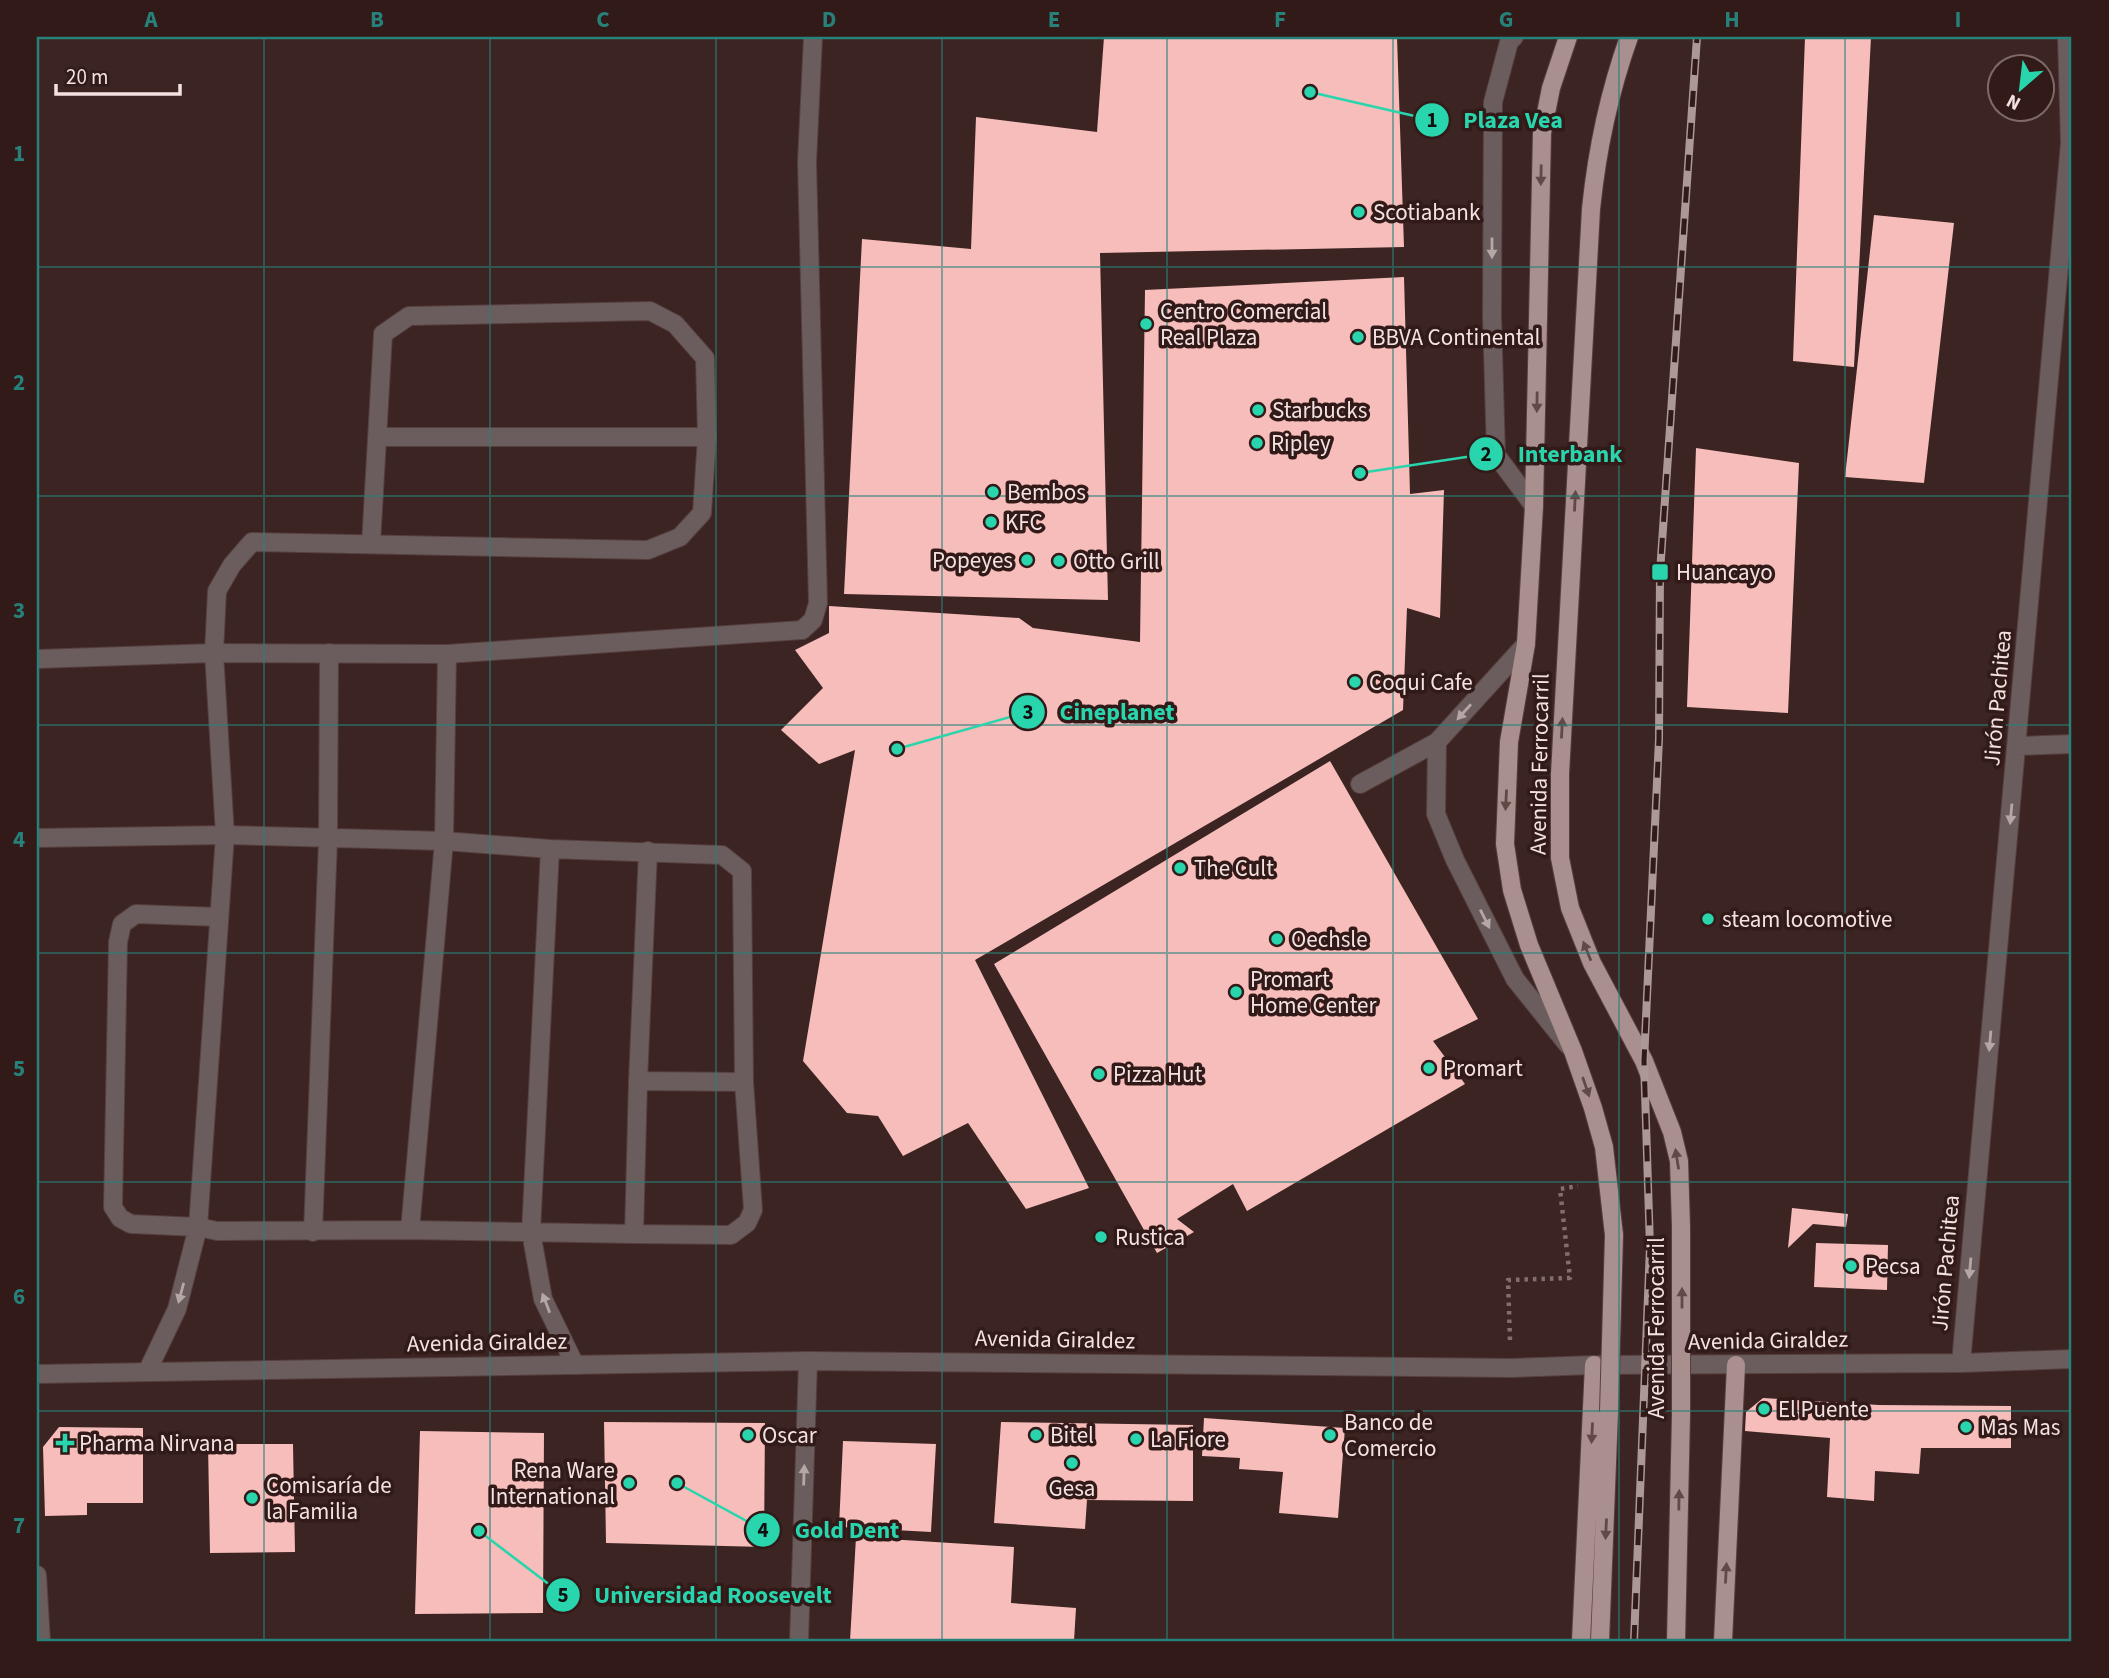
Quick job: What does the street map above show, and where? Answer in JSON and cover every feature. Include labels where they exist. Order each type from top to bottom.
[{"type":"main road","name":"Avenida Ferrocarril","points":[[1568,37],[1552,88],[1542,133],[1534,506],[1527,643],[1509,742],[1505,844],[1512,890],[1529,945],[1573,1051],[1604,1147],[1614,1235],[1607,1509],[1600,1641]]},
{"type":"main road","name":"Avenida Ferrocarril","points":[[1629,37],[1604,125],[1591,209],[1560,774],[1560,858],[1570,908],[1592,963],[1644,1061],[1672,1132],[1679,1161],[1681,1402],[1676,1641]]},
{"type":"main road","points":[[1581,1641],[1594,1365]]},
{"type":"main road","points":[[1723,1641],[1736,1365]]},
{"type":"street","points":[[37,659],[214,653],[447,654],[802,630],[813,620],[818,603],[807,162],[813,37]]},
{"type":"street","points":[[1514,37],[1509,42],[1493,102],[1492,316],[1496,455],[1534,506]]},
{"type":"street","name":"Jirón Pachitea","points":[[1961,1363],[2071,143],[2067,37]]},
{"type":"street","points":[[148,1372],[177,1309],[198,1227],[225,835],[214,653],[217,591],[232,565],[252,542],[648,550],[680,537],[702,513],[707,437],[705,358],[675,324],[650,312],[409,316],[383,334],[371,544]]},
{"type":"street","points":[[378,437],[707,437]]},
{"type":"street","points":[[1360,784],[1437,742],[1527,643]]},
{"type":"street","points":[[313,1232],[328,840],[329,653]]},
{"type":"street","points":[[410,1230],[444,841],[447,654]]},
{"type":"street","points":[[1437,742],[1436,814],[1455,860],[1515,979],[1573,1051]]},
{"type":"street","points":[[2017,746],[2072,744]]},
{"type":"street","points":[[37,838],[225,835],[328,840],[444,841],[550,849],[722,855],[743,871],[744,1082],[753,1210],[747,1223],[731,1234],[410,1230],[313,1232],[217,1231],[198,1227],[131,1224],[120,1218],[113,1207],[118,942],[122,924],[136,914],[219,917]]},
{"type":"street","points":[[550,849],[531,1232],[543,1299],[575,1365]]},
{"type":"street","points":[[634,1234],[648,851]]},
{"type":"street","points":[[638,1082],[744,1082]]},
{"type":"street","name":"Avenida Giraldez","points":[[37,1374],[808,1361],[1511,1368],[1961,1363],[2072,1359]]},
{"type":"street","points":[[799,1641],[808,1361]]},
{"type":"street","points":[[37,1575],[41,1641]]},
{"type":"path","points":[[1509,1321],[1508,1280],[1570,1278],[1560,1189]]},
{"type":"building","points":[[1104,37],[1397,37],[1404,247],[1100,253],[1108,600],[844,594],[862,239],[971,249],[976,117],[1097,132]]},
{"type":"building","points":[[1805,37],[1871,37],[1854,367],[1793,361]]},
{"type":"building","points":[[1874,215],[1954,223],[1924,483],[1845,477]]},
{"type":"building","points":[[1404,277],[1410,494],[1444,490],[1440,618],[1407,608],[1403,710],[975,960],[1089,1188],[1026,1209],[968,1123],[903,1156],[878,1116],[847,1113],[803,1061],[855,750],[819,764],[781,730],[823,688],[795,650],[829,633],[829,606],[1019,618],[1033,628],[1140,642],[1145,290]]},
{"type":"building","points":[[1696,448],[1799,463],[1788,713],[1687,707]]},
{"type":"building","name":"Promart Home Center","points":[[1330,761],[1478,1019],[1433,1041],[1465,1084],[1247,1211],[1233,1184],[1177,1219],[1194,1232],[1157,1253],[994,964]]},
{"type":"building","points":[[1792,1208],[1848,1214],[1846,1227],[1813,1224],[1788,1248]]},
{"type":"building","name":"Pecsa","points":[[1816,1243],[1888,1245],[1887,1290],[1814,1287]]},
{"type":"building","points":[[1763,1398],[1879,1405],[2011,1406],[2011,1448],[1921,1448],[1919,1474],[1875,1471],[1874,1501],[1827,1497],[1830,1438],[1745,1431],[1746,1412]]},
{"type":"building","points":[[1204,1418],[1345,1428],[1338,1518],[1279,1513],[1283,1472],[1239,1469],[1240,1458],[1202,1456]]},
{"type":"building","points":[[604,1422],[765,1423],[764,1547],[606,1543]]},
{"type":"building","points":[[1001,1422],[1193,1425],[1193,1501],[1087,1500],[1085,1529],[994,1523]]},
{"type":"building","points":[[59,1427],[143,1428],[143,1503],[87,1503],[87,1515],[45,1516],[43,1447]]},
{"type":"building","points":[[420,1431],[544,1433],[543,1613],[415,1614]]},
{"type":"building","points":[[843,1441],[936,1444],[931,1532],[839,1527]]},
{"type":"building","name":"Comisaría de la Familia","points":[[208,1444],[293,1444],[295,1552],[210,1553]]},
{"type":"building","points":[[856,1537],[1014,1547],[1011,1603],[1076,1608],[1074,1641],[850,1641]]},
{"type":"railway","points":[[1634,1641],[1650,1247],[1644,1061],[1659,739],[1660,572],[1697,37]]},
{"type":"place","name":"Plaza Vea","points":[[1310,92]]},
{"type":"place","name":"Scotiabank","points":[[1359,212]]},
{"type":"place","name":"Centro Comercial Real Plaza","points":[[1146,324]]},
{"type":"place","name":"BBVA Continental","points":[[1358,337]]},
{"type":"place","name":"Starbucks","points":[[1258,410]]},
{"type":"place","name":"Ripley","points":[[1257,443]]},
{"type":"place","name":"Interbank","points":[[1360,473]]},
{"type":"place","name":"Bembos","points":[[993,492]]},
{"type":"place","name":"KFC","points":[[991,522]]},
{"type":"place","name":"Popeyes","points":[[1027,560]]},
{"type":"place","name":"Otto Grill","points":[[1059,561]]},
{"type":"place","name":"Huancayo","points":[[1660,572]]},
{"type":"place","name":"Coqui Cafe","points":[[1355,682]]},
{"type":"place","name":"Cineplanet","points":[[897,749]]},
{"type":"place","name":"The Cult","points":[[1180,868]]},
{"type":"place","name":"steam locomotive","points":[[1708,919]]},
{"type":"place","name":"Oechsle","points":[[1277,939]]},
{"type":"place","name":"Promart Home Center","points":[[1236,992]]},
{"type":"place","name":"Promart","points":[[1429,1068]]},
{"type":"place","name":"Pizza Hut","points":[[1099,1074]]},
{"type":"place","name":"Rustica","points":[[1101,1237]]},
{"type":"place","name":"Pecsa","points":[[1851,1266]]},
{"type":"place","name":"El Puente","points":[[1764,1409]]},
{"type":"place","name":"Mas Mas","points":[[1966,1427]]},
{"type":"place","name":"Oscar","points":[[748,1435]]},
{"type":"place","name":"Bitel","points":[[1036,1435]]},
{"type":"place","name":"Banco de Comercio","points":[[1330,1435]]},
{"type":"place","name":"La Fiore","points":[[1136,1439]]},
{"type":"place","name":"Pharma Nirvana","points":[[65,1443]]},
{"type":"place","name":"Gesa","points":[[1072,1463]]},
{"type":"place","name":"Rena Ware International","points":[[629,1483]]},
{"type":"place","name":"Gold Dent","points":[[677,1483]]},
{"type":"place","name":"Comisaría de la Familia","points":[[252,1498]]},
{"type":"place","name":"Universidad Roosevelt","points":[[479,1531]]}]
